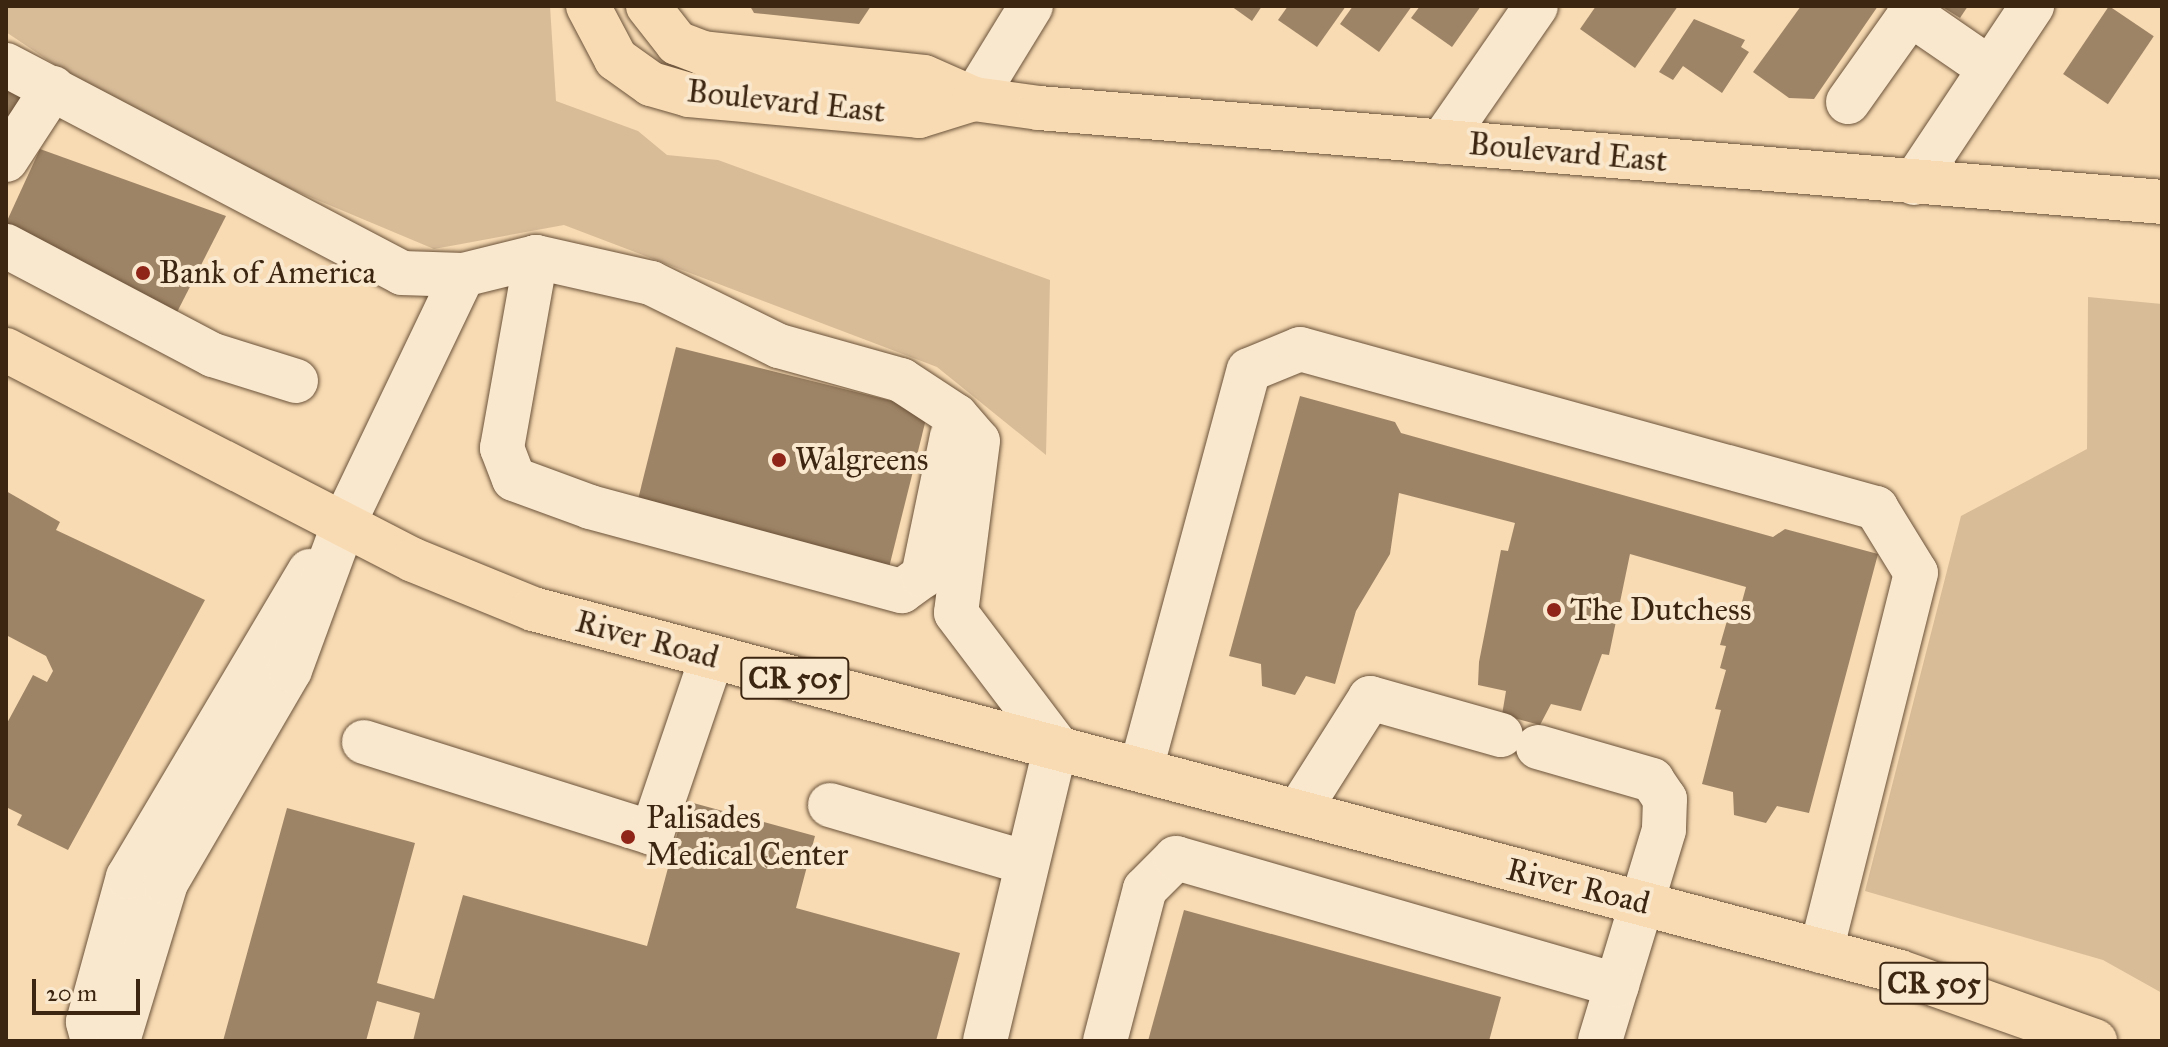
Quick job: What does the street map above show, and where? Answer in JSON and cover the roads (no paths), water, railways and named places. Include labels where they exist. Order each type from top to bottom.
[{"type":"main road","name":"Boulevard East","points":[[588,6],[616,59],[651,84],[689,95],[919,116],[974,99]]},
{"type":"main road","name":"Boulevard East","points":[[648,6],[677,43],[703,53],[924,77],[974,99],[1968,188],[2162,202]]},
{"type":"main road","name":"River Road","points":[[6,350],[344,523],[533,609],[1056,745],[1821,951],[2020,1009],[2095,1041]]},
{"type":"street","points":[[974,99],[1031,6]]},
{"type":"street","points":[[1442,142],[1536,6]]},
{"type":"street","points":[[1914,183],[2032,6]]},
{"type":"street","points":[[1848,102],[1907,19],[1922,22],[1989,68]]},
{"type":"street","points":[[6,65],[402,273],[463,275],[536,257],[651,283],[779,346],[901,380],[956,416],[978,441],[956,613],[1056,745],[985,1041]]},
{"type":"street","points":[[6,160],[53,88]]},
{"type":"street","points":[[6,246],[213,355],[296,381]]},
{"type":"street","points":[[536,257],[502,448],[505,467],[514,479],[590,507],[902,591],[923,576],[956,416]]},
{"type":"street","points":[[118,1041],[166,883],[290,670],[344,523],[463,275]]},
{"type":"street","points":[[1141,769],[1249,370],[1300,349],[1876,508],[1916,573],[1821,951]]},
{"type":"street","points":[[93,1041],[88,1022],[128,877],[268,630],[344,523]]},
{"type":"street","points":[[364,742],[652,833],[712,657]]},
{"type":"street","points":[[1298,812],[1370,698],[1652,780],[1665,799],[1664,830],[1600,1041]]},
{"type":"street","points":[[830,805],[1027,863]]},
{"type":"street","points":[[1105,1041],[1145,889],[1176,858],[1617,985]]},
{"type":"place","name":"Bank of America","points":[[143,273]]},
{"type":"place","name":"Walgreens","points":[[779,460]]},
{"type":"place","name":"The Dutchess","points":[[1554,610]]},
{"type":"place","name":"Palisades Medical Center","points":[[628,837]]}]
